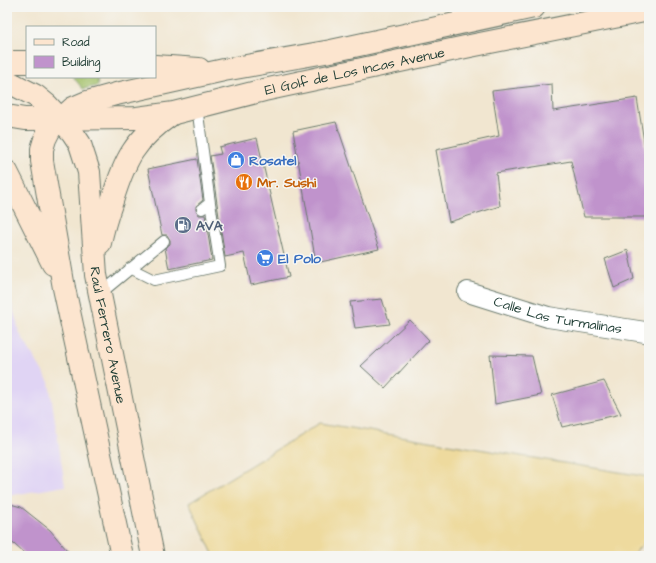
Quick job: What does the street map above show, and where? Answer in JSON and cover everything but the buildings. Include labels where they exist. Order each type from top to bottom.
[{"type":"main road","name":"El Golf de Los Incas Avenue","points":[[224,70],[331,50],[463,14],[534,7]]},
{"type":"main road","name":"El Golf de Los Incas Avenue","points":[[7,116],[25,119],[137,118],[174,113],[264,90],[649,10]]},
{"type":"main road","points":[[7,62],[26,62]]},
{"type":"main road","points":[[156,66],[224,70]]},
{"type":"main road","points":[[122,556],[64,288],[42,161],[42,149],[50,129],[73,108],[87,102],[116,94],[224,70]]},
{"type":"main road","name":"Raúl Ferrero Avenue","points":[[7,81],[36,96],[47,105],[72,132],[80,144],[89,172],[99,284],[153,556]]},
{"type":"main road","points":[[99,284],[102,231],[119,179],[129,156],[145,135],[158,123],[174,113]]},
{"type":"main road","points":[[7,172],[64,288]]},
{"type":"street","name":"Calle Las Turmalinas","points":[[468,292],[548,317],[645,332],[649,331]]},
{"type":"lane","points":[[130,268],[154,280],[220,266],[206,206],[197,107]]},
{"type":"lane","points":[[99,284],[130,268],[164,241]]},
{"type":"shaded area","points":[[7,286],[20,334],[49,382],[65,486],[7,496]]},
{"type":"green space","points":[[74,78],[97,78],[98,86],[83,89]]},
{"type":"sand","points":[[320,423],[649,477],[649,538],[631,556],[214,556],[189,503]]},
{"type":"place","name":"Rosatel","points":[[236,160]]},
{"type":"place","name":"Mr. Sushi","points":[[244,182]]},
{"type":"place","name":"AVA","points":[[183,225]]},
{"type":"place","name":"El Polo","points":[[265,258]]}]
